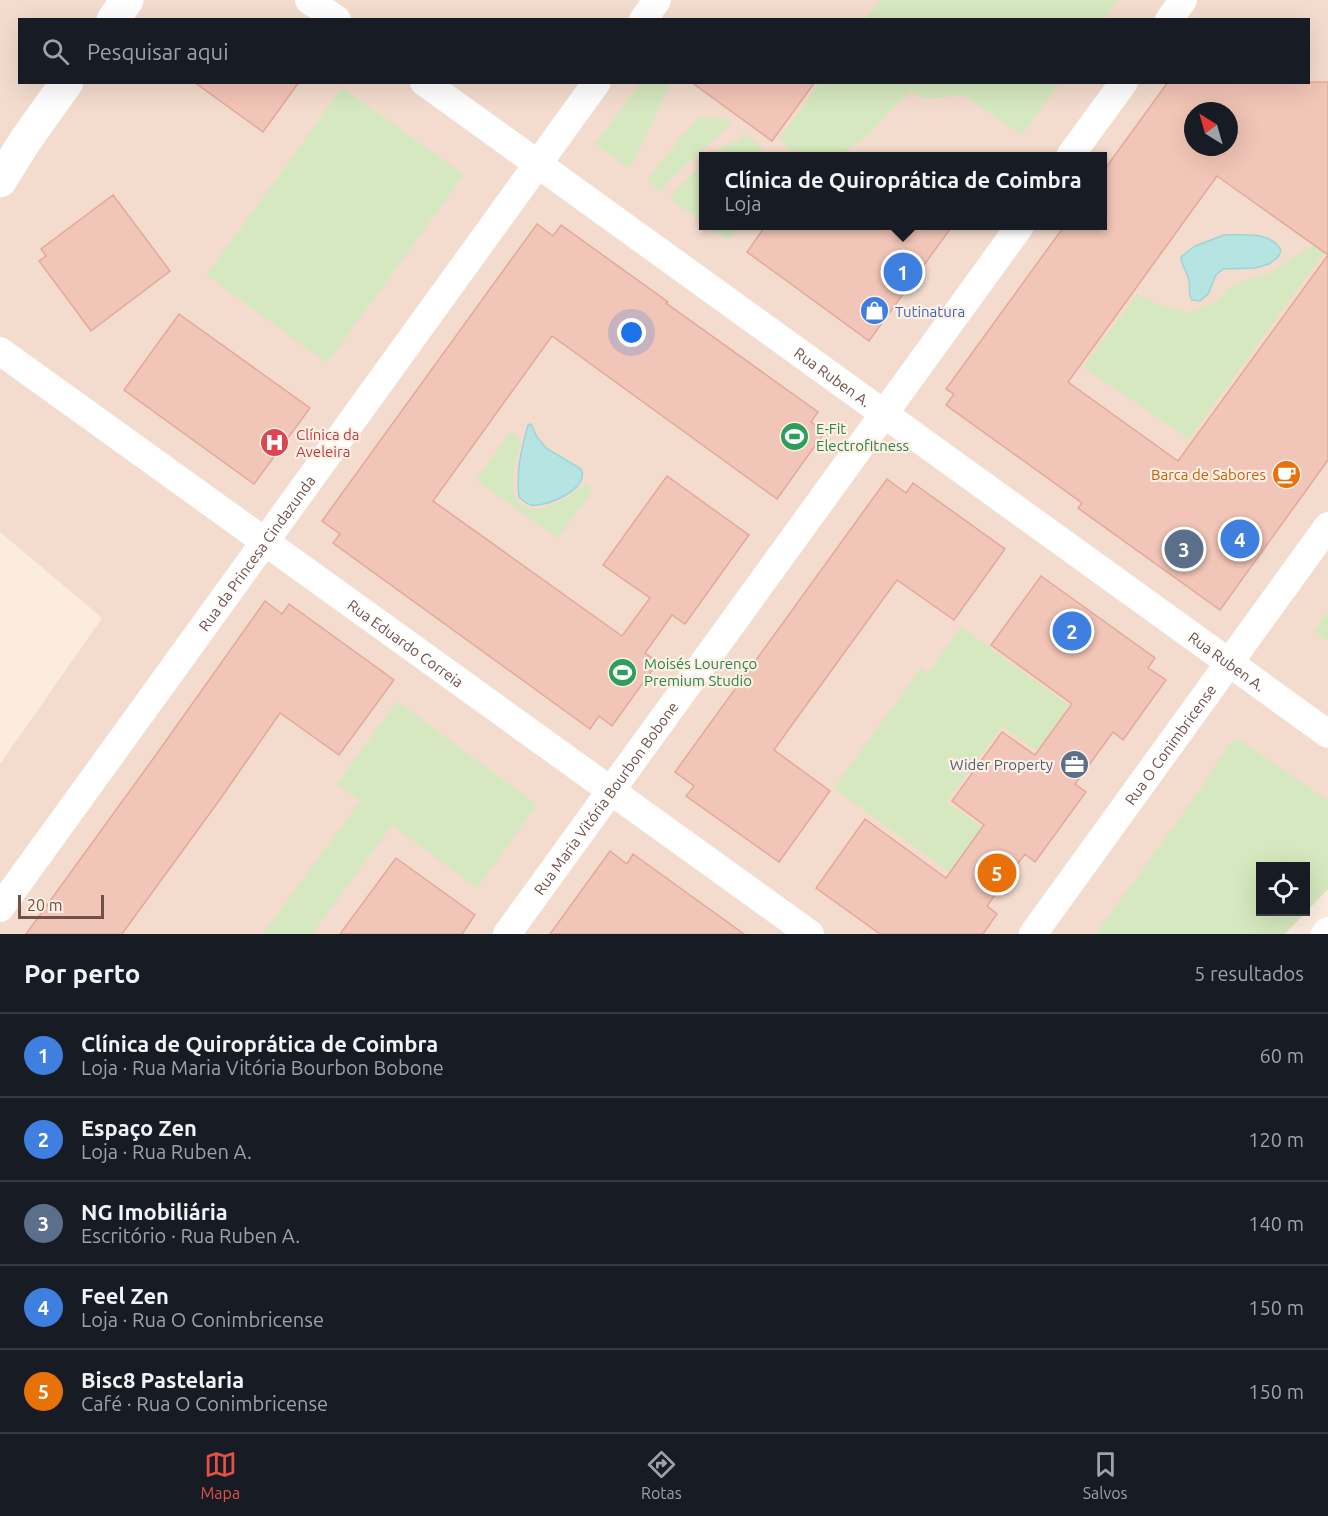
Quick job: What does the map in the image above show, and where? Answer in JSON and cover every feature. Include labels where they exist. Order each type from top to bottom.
[{"type":"street","points":[[114,18],[127,0]]},
{"type":"street","points":[[309,0],[334,18]]},
{"type":"street","points":[[644,18],[657,0]]},
{"type":"street","points":[[1170,18],[1183,0]]},
{"type":"street","points":[[0,182],[25,141],[66,84]]},
{"type":"street","name":"Rua Ruben A.","points":[[427,84],[1328,734]]},
{"type":"street","name":"Rua da Princesa Cindazunda","points":[[0,908],[596,84]]},
{"type":"street","points":[[1073,152],[1123,84]]},
{"type":"street","points":[[0,164],[25,141]]},
{"type":"street","name":"Rua Maria Vitória Bourbon Bobone","points":[[507,934],[1016,230]]},
{"type":"street","name":"Rua Eduardo Correia","points":[[0,351],[810,934]]},
{"type":"street","name":"Rua O Conimbricense","points":[[1033,934],[1328,526]]},
{"type":"shaded area","points":[[0,0],[1328,0],[1328,852],[1310,863],[1256,862],[1256,916],[1258,916],[1251,934],[0,934],[0,764],[102,618],[0,532]]},
{"type":"green space","points":[[880,0],[1118,0],[1105,18],[867,18]]},
{"type":"green space","points":[[639,84],[671,84],[633,163],[627,167],[595,144]]},
{"type":"green space","points":[[819,84],[1059,84],[1022,135],[962,95],[927,99],[911,92],[893,107],[868,135],[844,152],[792,152],[779,139]]},
{"type":"green space","points":[[342,87],[464,175],[327,363],[206,275]]},
{"type":"green space","points":[[699,116],[728,120],[731,124],[699,152],[660,192],[647,179]]},
{"type":"green space","points":[[742,133],[753,140],[764,152],[716,152],[724,145],[743,139]]},
{"type":"green space","points":[[699,167],[699,220],[669,198]]},
{"type":"green space","points":[[713,230],[735,230],[728,240]]},
{"type":"green space","points":[[1328,236],[1328,247],[1189,439],[1083,367],[1137,294],[1161,306],[1191,313],[1219,300],[1227,289],[1240,282],[1267,274]]},
{"type":"green space","points":[[511,431],[521,440],[514,469],[513,486],[516,499],[522,506],[531,509],[551,505],[562,501],[585,484],[593,490],[557,538],[476,480]]},
{"type":"green space","points":[[1328,611],[1328,642],[1314,631]]},
{"type":"green space","points":[[961,627],[1107,733],[1075,778],[1002,726],[947,802],[1019,854],[986,899],[834,788],[921,668],[928,673]]},
{"type":"green space","points":[[397,701],[537,805],[477,888],[392,825],[312,934],[263,934],[360,801],[337,784]]},
{"type":"green space","points":[[1237,738],[1328,801],[1328,889],[1310,908],[1310,862],[1256,862],[1256,916],[1302,916],[1285,934],[1096,934],[1201,788],[1229,744]]},
{"type":"water","points":[[1224,235],[1264,237],[1271,240],[1281,251],[1278,257],[1269,264],[1255,268],[1223,269],[1216,275],[1208,294],[1200,301],[1192,300],[1181,257],[1195,246]]},
{"type":"water","points":[[531,424],[537,437],[546,448],[581,469],[582,476],[574,490],[556,500],[538,505],[526,503],[519,497],[520,461],[528,425]]},
{"type":"building","points":[[1328,82],[1328,255],[1328,460],[1220,610],[1078,508],[1082,503],[946,405],[954,394],[946,389],[1061,230],[1107,230],[1107,166],[1167,84]],"holes":[[[1217,176],[1328,255],[1178,461],[1068,382]]]},
{"type":"building","points":[[197,84],[298,84],[263,132]]},
{"type":"building","points":[[694,84],[814,84],[772,141]]},
{"type":"building","points":[[113,195],[170,271],[91,331],[39,261],[46,256],[41,249]]},
{"type":"building","points":[[537,224],[553,236],[561,225],[668,302],[666,303],[818,412],[811,422],[825,432],[777,499],[552,336],[433,501],[622,636],[650,598],[603,565],[667,476],[749,535],[685,624],[672,615],[645,653],[658,662],[612,726],[599,716],[590,729],[333,543],[340,534],[322,521]]},
{"type":"building","points":[[762,230],[949,230],[869,341],[747,252]]},
{"type":"building","points":[[179,314],[310,408],[254,484],[124,390]]},
{"type":"building","points":[[887,479],[906,493],[913,483],[1005,549],[954,620],[897,580],[789,729],[774,750],[830,791],[779,862],[686,796],[694,786],[675,772]]},
{"type":"building","points":[[1041,576],[1155,658],[1148,668],[1166,680],[1123,740],[1113,732],[1075,784],[1086,792],[1035,862],[1025,854],[987,906],[997,914],[983,934],[880,934],[816,888],[865,819],[946,878],[984,825],[952,801],[1002,732],[1035,755],[1072,704],[991,645]]},
{"type":"building","points":[[265,601],[282,614],[289,604],[394,680],[339,755],[280,713],[122,934],[26,934],[158,752]]},
{"type":"building","points":[[610,851],[627,864],[633,854],[744,934],[550,934]]},
{"type":"building","points":[[396,858],[475,915],[462,934],[340,934]]},
{"type":"place","name":"Clínica de Quiroprática de Coimbra","points":[[903,272]]},
{"type":"place","name":"Tutinatura","points":[[874,311]]},
{"type":"place","name":"E-Fit Electrofitness","points":[[795,437]]},
{"type":"place","name":"Clínica da Aveleira","points":[[275,443]]},
{"type":"place","name":"Barca de Sabores","points":[[1287,474]]},
{"type":"place","name":"Feel Zen","points":[[1240,539]]},
{"type":"place","name":"NG Imobiliária","points":[[1184,549]]},
{"type":"place","name":"Espaço Zen","points":[[1072,631]]},
{"type":"place","name":"Moisés Lourenço Premium Studio","points":[[623,672]]},
{"type":"place","name":"Wider Property","points":[[1074,764]]},
{"type":"place","name":"Bisc8 Pastelaria","points":[[997,873]]}]
